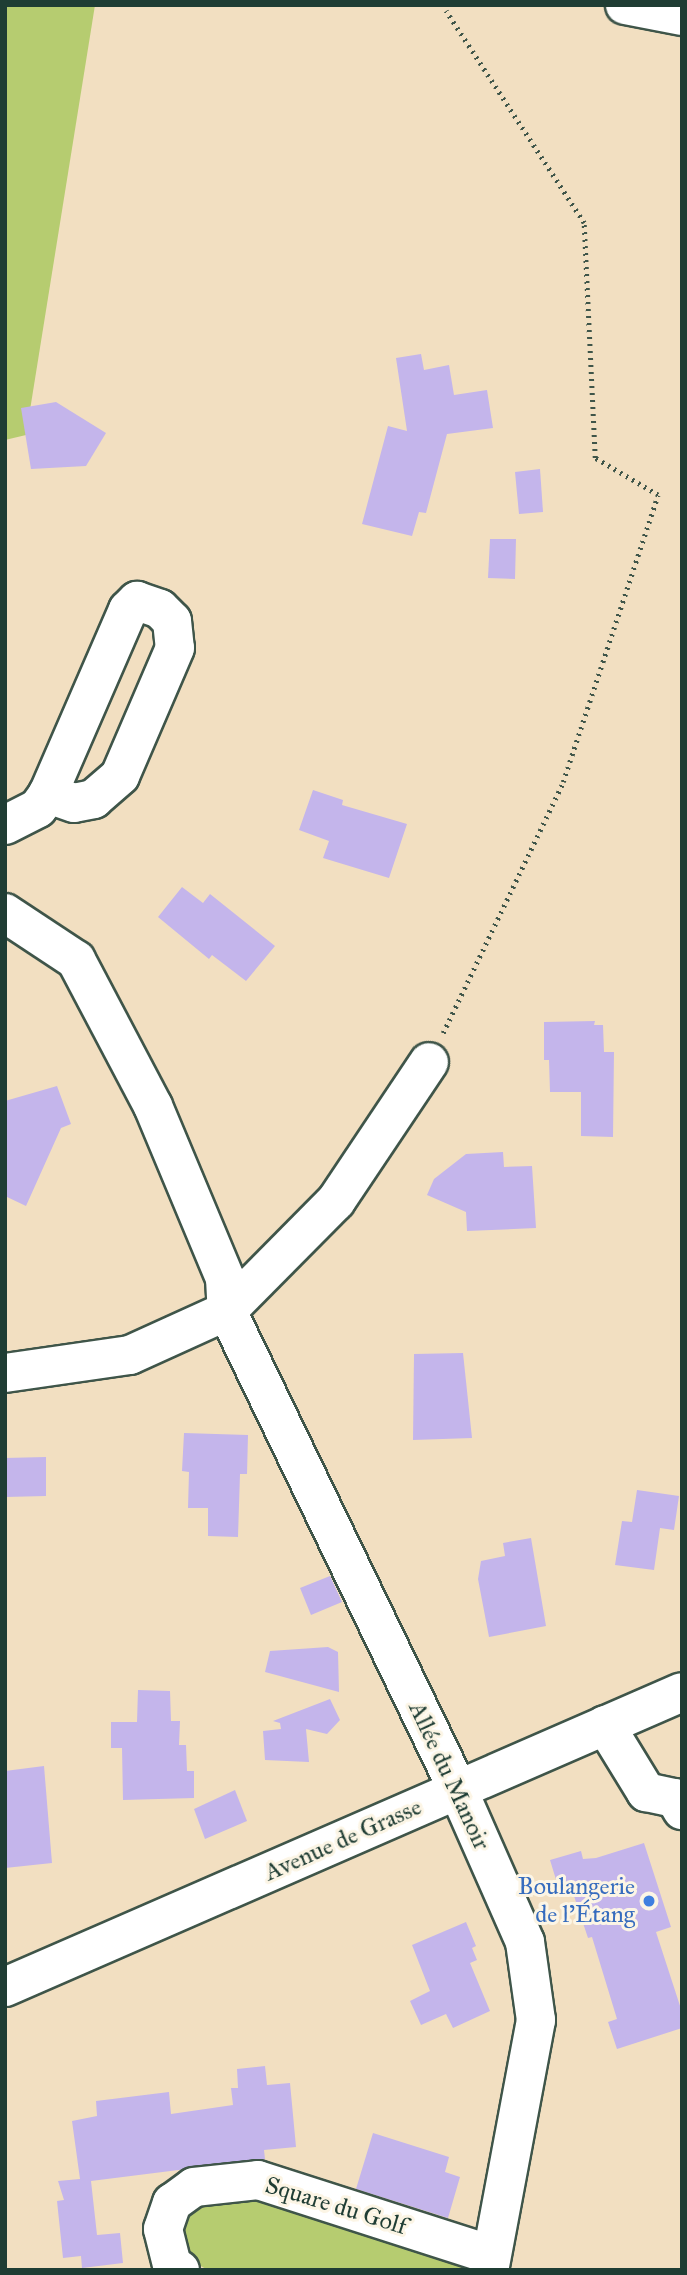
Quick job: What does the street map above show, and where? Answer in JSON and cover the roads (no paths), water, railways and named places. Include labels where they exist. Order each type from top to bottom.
[{"type":"street","points":[[625,5],[682,16]]},
{"type":"street","points":[[5,825],[38,808],[48,794],[128,610],[137,601],[160,608],[172,621],[175,648],[120,776],[94,799],[74,803],[48,794]]},
{"type":"street","points":[[5,913],[76,960],[153,1106],[226,1278],[227,1311]]},
{"type":"street","points":[[5,1373],[130,1355],[227,1311],[335,1201],[429,1062]]},
{"type":"street","name":"Allée du Manoir","points":[[227,1311],[458,1790],[525,1942],[536,2020],[490,2262]]},
{"type":"street","name":"Avenue de Grasse","points":[[5,1987],[681,1692]]},
{"type":"street","points":[[605,1725],[646,1792],[676,1798],[682,1810]]},
{"type":"street","name":"Square du Golf","points":[[180,2270],[172,2265],[163,2229],[172,2203],[194,2187],[258,2180],[490,2262]]},
{"type":"place","name":"Boulangerie de l'Étang","points":[[649,1901]]}]
